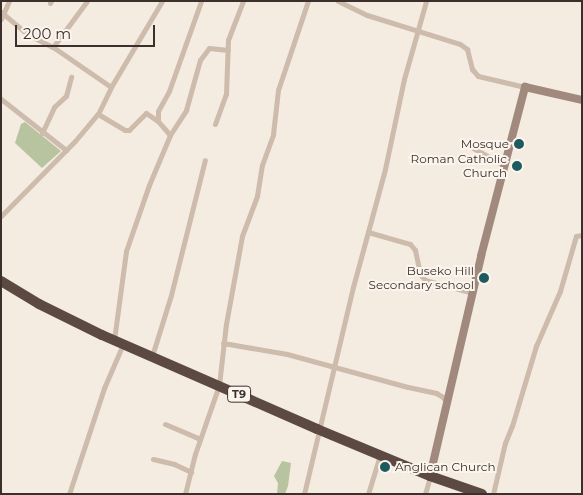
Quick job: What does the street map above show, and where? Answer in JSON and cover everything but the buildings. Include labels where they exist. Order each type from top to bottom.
[{"type":"highway","name":"T9","points":[[1,281],[39,304],[118,342],[430,476],[482,494]]},
{"type":"street","points":[[9,1],[2,15],[27,34],[53,47],[110,87]]},
{"type":"street","points":[[53,47],[87,1]]},
{"type":"street","points":[[1,216],[66,150],[98,114],[110,87],[162,1]]},
{"type":"street","points":[[158,121],[158,111],[169,90],[201,1]]},
{"type":"street","points":[[215,124],[226,94],[228,40],[243,1]]},
{"type":"street","points":[[185,494],[200,439],[219,385],[242,236],[256,196],[262,165],[273,134],[278,90],[308,1]]},
{"type":"street","points":[[338,1],[367,15],[418,29],[467,49],[472,69],[478,76],[582,100]]},
{"type":"street","points":[[304,494],[426,1]]},
{"type":"street","points":[[69,494],[118,342],[126,251],[136,220],[170,135],[186,110],[200,60],[209,48],[228,50]]},
{"type":"street","points":[[42,133],[54,108],[66,96],[71,77]]},
{"type":"street","points":[[425,494],[504,165],[525,87]]},
{"type":"street","points":[[1,99],[66,150]]},
{"type":"street","points":[[98,114],[125,130],[129,130],[146,113],[158,121],[170,135]]},
{"type":"street","points":[[473,148],[504,165]]},
{"type":"street","points":[[152,356],[171,295],[205,160]]},
{"type":"street","points":[[368,232],[410,244],[415,250],[420,274],[425,280],[473,293]]},
{"type":"street","points":[[494,494],[505,443],[536,346],[560,291],[576,236],[582,235]]},
{"type":"street","points":[[224,343],[287,354],[436,393],[447,404]]},
{"type":"street","points":[[165,424],[200,439]]},
{"type":"street","points":[[368,494],[380,455]]},
{"type":"street","points":[[153,459],[174,464],[191,472]]},
{"type":"green space","points":[[25,122],[61,151],[42,168],[15,143],[21,124]]},
{"type":"green space","points":[[282,461],[291,463],[288,486],[285,494],[277,494],[278,483],[274,476]]},
{"type":"place","name":"Mosque","points":[[519,144]]},
{"type":"place","name":"Roman Catholic Church","points":[[517,166]]},
{"type":"place","name":"Buseko Hill Secondary school","points":[[484,278]]},
{"type":"place","name":"Anglican Church","points":[[385,467]]}]
